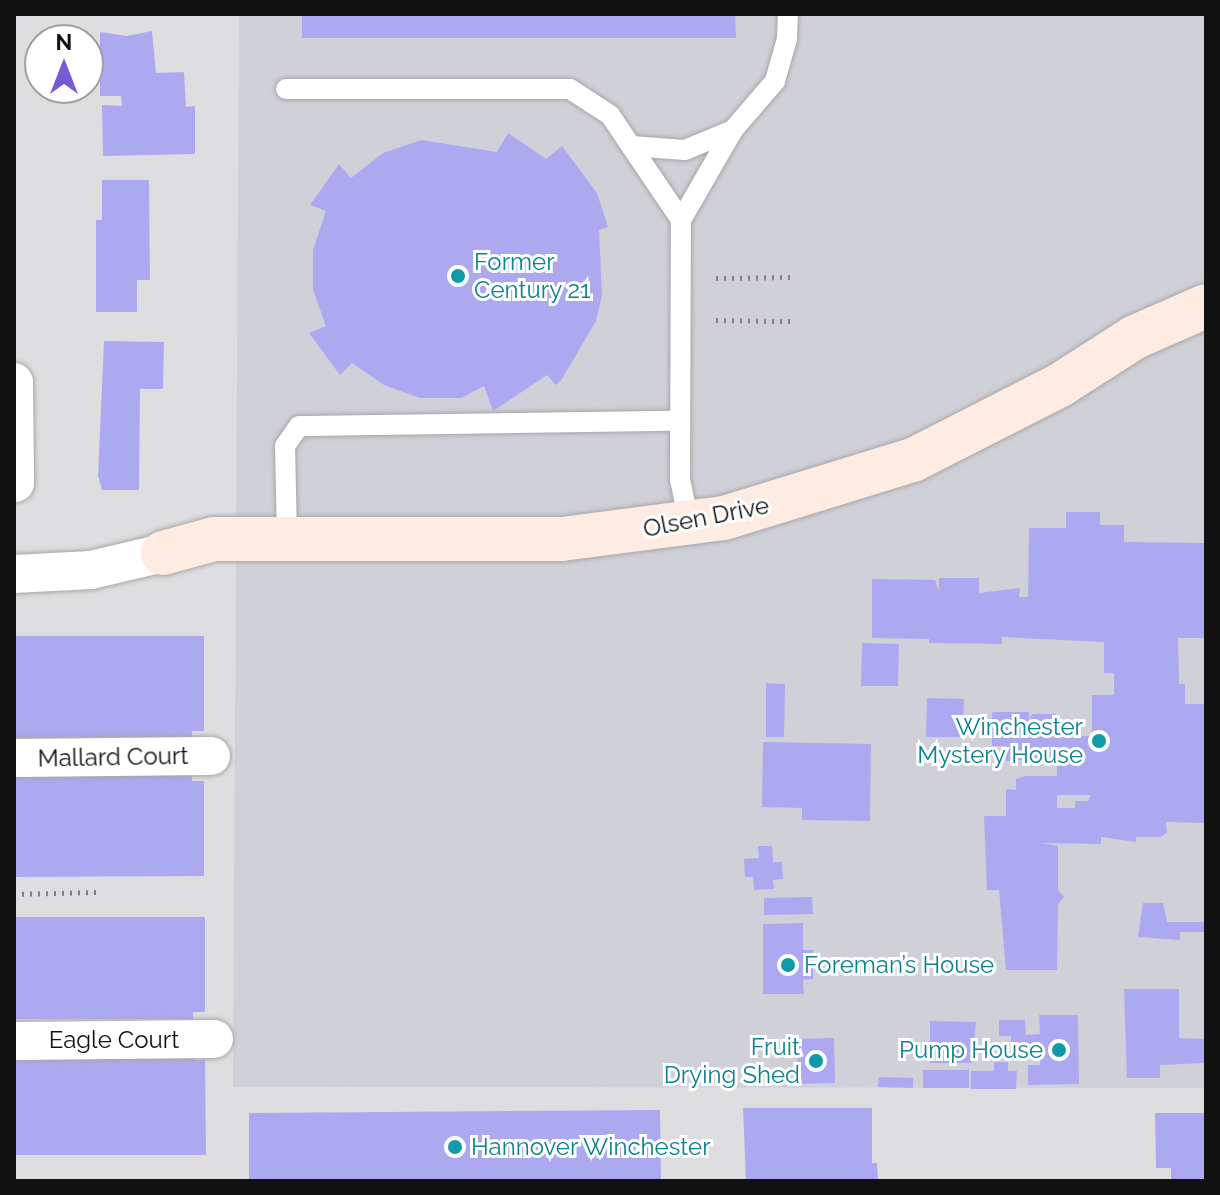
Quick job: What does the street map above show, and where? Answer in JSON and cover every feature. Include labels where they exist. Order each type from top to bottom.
[{"type":"street","name":"Olsen Drive","points":[[163,553],[214,539],[562,539],[689,523],[822,490],[913,460],[1060,385],[1135,337],[1206,306]]},
{"type":"street","points":[[14,382],[15,483]]},
{"type":"street","points":[[14,574],[91,570],[163,553]]},
{"type":"street","name":"Mallard Court","points":[[14,758],[211,756]]},
{"type":"street","name":"Eagle Court","points":[[14,1041],[214,1039]]},
{"type":"lane","points":[[689,523],[680,479],[681,220],[733,130],[775,81],[787,39],[788,14]]},
{"type":"lane","points":[[286,89],[570,89],[610,115],[681,220]]},
{"type":"lane","points":[[631,146],[685,150],[733,130]]},
{"type":"lane","points":[[287,539],[285,446],[299,426],[680,421]]},
{"type":"path","points":[[716,278],[793,277]]},
{"type":"path","points":[[716,320],[792,321]]},
{"type":"path","points":[[14,894],[97,892]]},
{"type":"shaded area","points":[[239,14],[1206,14],[1206,1088],[233,1087]]},
{"type":"building","points":[[302,14],[735,14],[736,38],[302,38]]},
{"type":"building","points":[[152,31],[156,73],[184,72],[186,107],[195,106],[195,154],[103,156],[102,105],[122,106],[121,96],[104,96],[104,33],[127,36]]},
{"type":"building","name":"Former Century 21","points":[[508,133],[546,159],[562,146],[597,193],[608,227],[599,230],[602,295],[596,321],[562,379],[556,385],[547,375],[493,411],[484,386],[461,398],[420,398],[384,385],[352,363],[340,375],[309,333],[326,326],[313,290],[313,250],[326,211],[310,205],[339,164],[351,178],[383,153],[421,140],[497,152]]},
{"type":"building","points":[[102,180],[149,180],[150,280],[137,280],[137,312],[96,312],[96,220],[102,220]]},
{"type":"building","points":[[104,341],[164,342],[163,389],[140,389],[139,490],[102,490],[98,476]]},
{"type":"building","name":"Winchester Mystery House","points":[[1066,512],[1100,512],[1100,525],[1124,525],[1124,542],[1206,543],[1206,638],[1178,638],[1179,684],[1185,684],[1185,704],[1206,704],[1206,823],[1166,822],[1167,832],[1161,837],[1136,837],[1136,842],[1101,837],[1101,844],[1042,843],[1058,846],[1058,890],[1064,897],[1058,904],[1057,970],[1006,970],[999,890],[987,890],[984,816],[1006,816],[1006,789],[1016,790],[1016,779],[1057,776],[1057,757],[1006,761],[1006,746],[992,746],[992,712],[1029,712],[1029,724],[1032,714],[1056,714],[1056,724],[1069,724],[1069,736],[1092,736],[1092,695],[1114,695],[1114,673],[1104,673],[1104,642],[1002,637],[1002,644],[929,643],[929,639],[872,638],[872,579],[935,580],[939,592],[939,578],[979,578],[979,593],[1020,588],[1019,597],[1028,597],[1029,528],[1066,528]],"holes":[[[1057,795],[1091,795],[1088,801],[1075,801],[1075,808],[1057,808]]]},
{"type":"building","points":[[14,636],[204,636],[204,731],[192,731],[192,737],[15,738]]},
{"type":"building","points":[[862,643],[899,644],[898,686],[861,686]]},
{"type":"building","points":[[766,683],[785,684],[784,737],[766,737]]},
{"type":"building","points":[[927,698],[964,699],[963,737],[926,737]]},
{"type":"building","points":[[763,742],[871,744],[870,821],[802,820],[802,808],[762,807]]},
{"type":"building","points":[[192,774],[192,781],[204,781],[204,876],[14,877],[14,775]]},
{"type":"building","points":[[758,846],[772,846],[773,862],[782,862],[783,879],[773,880],[774,889],[754,890],[753,877],[745,877],[744,859],[759,858]]},
{"type":"building","points":[[812,897],[813,914],[764,915],[764,898]]},
{"type":"building","points":[[1143,903],[1163,903],[1167,922],[1206,922],[1206,932],[1180,932],[1180,940],[1138,937]]},
{"type":"building","points":[[14,917],[205,917],[205,1012],[193,1012],[193,1019],[16,1019]]},
{"type":"building","name":"Foreman’s House","points":[[803,923],[803,950],[813,950],[813,979],[803,980],[804,994],[763,994],[763,924]]},
{"type":"building","points":[[1124,989],[1179,989],[1179,1038],[1206,1039],[1206,1063],[1160,1065],[1160,1078],[1127,1078]]},
{"type":"building","name":"Pump House","points":[[1039,1015],[1078,1015],[1079,1084],[1028,1085],[1028,1065],[1040,1065],[1040,1050],[1011,1050],[1011,1036],[999,1036],[999,1020],[1025,1020],[1026,1035],[1040,1034]]},
{"type":"building","points":[[930,1021],[976,1022],[972,1063],[930,1063]]},
{"type":"building","name":"Fruit Drying Shed","points":[[834,1038],[835,1083],[798,1084],[797,1039]]},
{"type":"building","points":[[193,1053],[194,1060],[205,1060],[206,1155],[14,1155],[16,1054]]},
{"type":"building","points":[[994,1062],[1008,1062],[1008,1071],[1017,1071],[1016,1089],[971,1089],[971,1071],[994,1071]]},
{"type":"building","points":[[923,1070],[969,1070],[969,1088],[923,1088]]},
{"type":"building","points":[[879,1077],[913,1078],[913,1088],[878,1087]]},
{"type":"building","name":"Hannover Winchester","points":[[743,1108],[872,1108],[872,1163],[877,1163],[878,1181],[746,1181]]},
{"type":"building","name":"Hannover Winchester","points":[[660,1110],[661,1181],[249,1181],[249,1113]]},
{"type":"building","points":[[1155,1113],[1206,1113],[1206,1181],[1171,1181],[1171,1168],[1156,1168]]},
{"type":"place","name":"Former Century 21","points":[[458,276]]},
{"type":"place","name":"Winchester Mystery House","points":[[1099,741]]},
{"type":"place","name":"Foreman’s House","points":[[788,965]]},
{"type":"place","name":"Pump House","points":[[1059,1050]]},
{"type":"place","name":"Fruit Drying Shed","points":[[816,1061]]},
{"type":"place","name":"Hannover Winchester","points":[[455,1147]]}]
